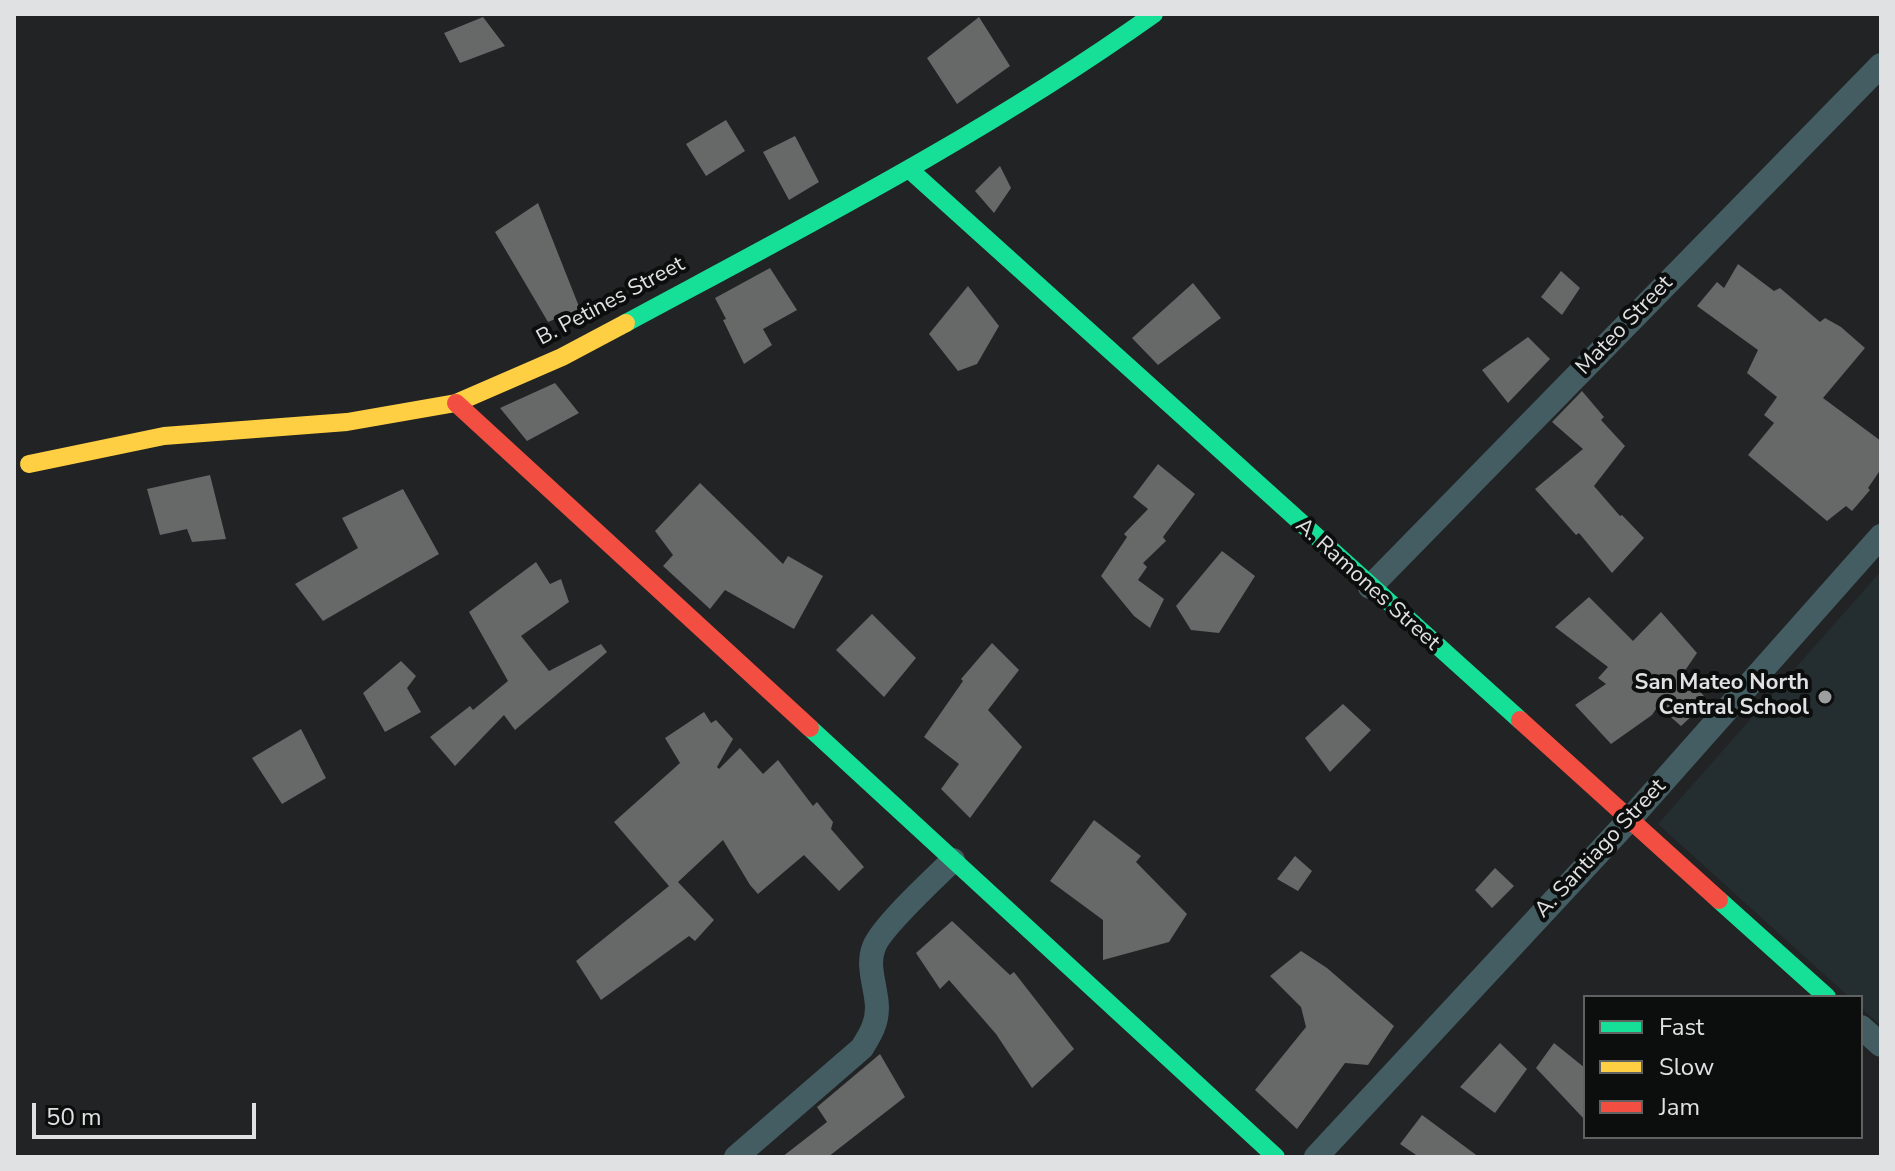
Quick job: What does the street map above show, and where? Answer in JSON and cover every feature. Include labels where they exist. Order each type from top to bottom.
[{"type":"street","name":"B. Petines Street","points":[[29,464],[164,436],[347,422],[456,403],[562,357],[910,170],[1088,61],[1154,14]]},
{"type":"street","name":"Mateo Street","points":[[1370,587],[1881,65]]},
{"type":"street","name":"A. Ramones Street","points":[[910,170],[1825,995]]},
{"type":"street","points":[[456,403],[1276,1157]]},
{"type":"street","name":"A. Santiago Street","points":[[1316,1157],[1629,820],[1881,536]]},
{"type":"street","points":[[736,1157],[862,1048],[873,1030],[877,1008],[872,973],[874,946],[953,860]]},
{"type":"street","points":[[1863,1029],[1881,1045]]},
{"type":"shaded area","name":"San Mateo North Central School","points":[[1881,571],[1881,1026],[1863,1010],[1863,995],[1847,995],[1658,824]]},
{"type":"building","points":[[483,17],[505,46],[460,63],[444,33]]},
{"type":"building","points":[[979,17],[1010,66],[957,104],[927,58]]},
{"type":"building","points":[[726,120],[745,151],[706,176],[686,144]]},
{"type":"building","points":[[795,136],[819,182],[789,200],[763,152]]},
{"type":"building","points":[[1000,166],[1011,188],[994,213],[975,191]]},
{"type":"building","points":[[538,203],[580,309],[548,322],[495,232]]},
{"type":"building","points":[[1738,264],[1774,291],[1780,288],[1820,322],[1825,318],[1841,327],[1865,348],[1823,398],[1881,441],[1881,469],[1868,488],[1870,490],[1852,511],[1846,506],[1827,521],[1748,455],[1774,423],[1764,415],[1777,397],[1747,373],[1758,350],[1697,306],[1717,282],[1724,288]]},
{"type":"building","points":[[770,268],[797,310],[763,329],[772,345],[744,364],[715,298]]},
{"type":"building","points":[[1561,271],[1580,288],[1562,315],[1541,297]]},
{"type":"building","points":[[1193,283],[1221,318],[1158,365],[1132,338]]},
{"type":"building","points":[[968,286],[999,326],[977,364],[958,371],[929,334]]},
{"type":"building","points":[[1528,337],[1550,359],[1508,403],[1482,370]]},
{"type":"building","points":[[555,383],[579,413],[527,441],[500,408]]},
{"type":"building","points":[[1582,391],[1604,417],[1601,420],[1625,446],[1594,486],[1644,538],[1612,573],[1579,533],[1576,535],[1535,489],[1583,449],[1552,422]]},
{"type":"building","points":[[1158,464],[1195,494],[1163,537],[1166,541],[1143,563],[1147,567],[1138,580],[1164,599],[1150,628],[1134,616],[1101,576],[1127,537],[1124,534],[1148,509],[1133,497]]},
{"type":"building","points":[[210,475],[226,539],[192,542],[187,529],[160,535],[147,489]]},
{"type":"building","points":[[700,483],[783,564],[788,556],[823,576],[794,629],[725,590],[710,609],[663,566],[673,555],[655,531]]},
{"type":"building","points":[[403,489],[439,554],[323,621],[295,584],[358,548],[342,518]]},
{"type":"building","points":[[1222,551],[1255,576],[1219,633],[1191,630],[1176,606]]},
{"type":"building","points":[[536,562],[550,584],[561,579],[569,602],[521,636],[549,671],[601,644],[607,652],[515,730],[504,715],[455,766],[430,737],[470,706],[473,710],[508,681],[469,612]]},
{"type":"building","points":[[1589,597],[1633,641],[1661,612],[1697,653],[1684,672],[1708,701],[1681,726],[1658,706],[1652,715],[1611,744],[1575,705],[1606,684],[1598,678],[1608,667],[1555,627]]},
{"type":"building","points":[[872,614],[916,658],[884,697],[836,650]]},
{"type":"building","points":[[992,643],[1019,670],[988,710],[1022,747],[970,818],[941,789],[959,764],[924,737],[963,681],[961,679]]},
{"type":"building","points":[[401,661],[416,676],[407,688],[421,712],[385,732],[363,693]]},
{"type":"building","points":[[1343,704],[1371,730],[1330,772],[1305,738]]},
{"type":"building","points":[[704,712],[711,723],[716,720],[733,739],[717,767],[719,769],[740,748],[763,774],[778,760],[813,806],[817,802],[833,822],[831,829],[864,867],[839,891],[804,855],[758,894],[723,840],[678,882],[714,920],[695,941],[689,936],[601,1000],[576,961],[669,886],[614,822],[680,763],[665,738]]},
{"type":"building","points":[[301,729],[326,778],[282,804],[252,758]]},
{"type":"building","points":[[1094,820],[1141,856],[1136,862],[1187,914],[1169,942],[1103,960],[1103,920],[1050,881]]},
{"type":"building","points":[[1295,856],[1312,871],[1298,891],[1277,879]]},
{"type":"building","points":[[1495,868],[1514,886],[1492,908],[1475,890]]},
{"type":"building","points":[[952,921],[1010,975],[1014,972],[1074,1049],[1032,1088],[996,1034],[949,980],[940,989],[916,953]]},
{"type":"building","points":[[1301,951],[1327,968],[1394,1026],[1368,1065],[1345,1063],[1297,1129],[1255,1090],[1306,1027],[1301,1007],[1270,976]]},
{"type":"building","points":[[1500,1043],[1527,1069],[1495,1113],[1460,1087]]},
{"type":"building","points":[[1554,1043],[1583,1066],[1583,1118],[1536,1068]]},
{"type":"building","points":[[880,1054],[905,1097],[828,1157],[782,1157],[827,1122],[817,1107]]},
{"type":"building","points":[[1422,1115],[1479,1157],[1419,1157],[1400,1144]]},
{"type":"traffic: fast","points":[[626,323],[961,138],[1154,14]]},
{"type":"traffic: fast","points":[[910,170],[1520,720]]},
{"type":"traffic: fast","points":[[810,728],[1276,1157]]},
{"type":"traffic: fast","points":[[1719,900],[1825,995]]},
{"type":"traffic: slow","points":[[29,464],[164,436],[347,422],[456,403],[562,357],[626,323]]},
{"type":"traffic: jam","points":[[456,403],[810,728]]},
{"type":"traffic: jam","points":[[1520,720],[1719,900]]},
{"type":"place","name":"San Mateo North Central School","points":[[1825,697]]}]
